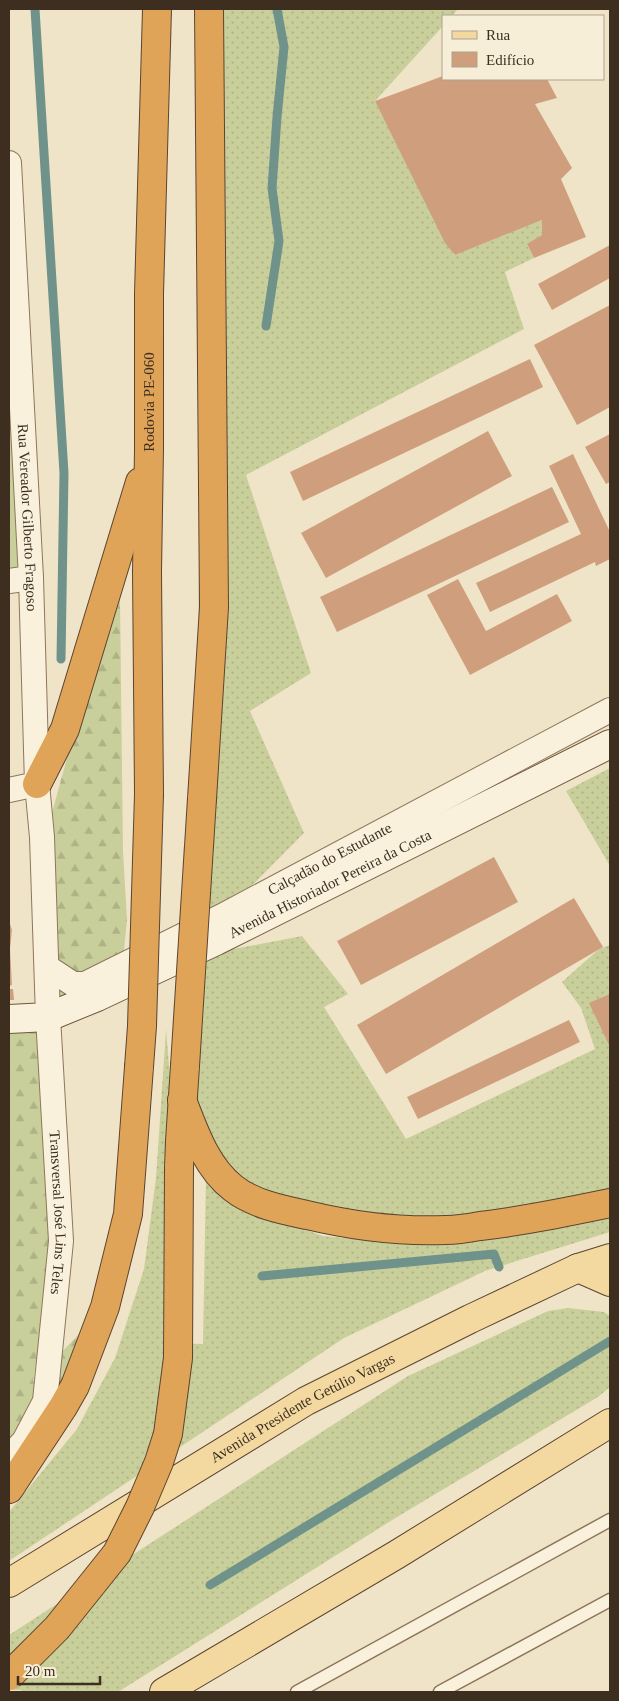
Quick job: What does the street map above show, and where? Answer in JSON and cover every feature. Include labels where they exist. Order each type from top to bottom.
[{"type":"highway","name":"Rodovia PE-060","points":[[9,1489],[75,1386],[105,1307],[128,1214],[142,1026],[149,794],[147,572],[149,294],[156,9]]},
{"type":"highway","points":[[9,1676],[57,1628],[117,1553],[140,1507],[159,1462],[168,1434],[178,1358],[179,1168],[182,1100],[214,607],[209,9]]},
{"type":"highway","points":[[37,784],[65,729],[149,449]]},
{"type":"highway","points":[[182,1100],[203,1150],[232,1187],[260,1202],[294,1212],[372,1228],[448,1230],[498,1224],[610,1203]]},
{"type":"main road","name":"Avenida Presidente Getúlio Vargas","points":[[9,1583],[306,1401],[470,1318],[578,1268],[610,1258]]},
{"type":"main road","points":[[578,1268],[610,1282]]},
{"type":"main road","points":[[164,1692],[396,1555],[610,1423]]},
{"type":"street","name":"Rua Vereador Gilberto Fragoso","points":[[9,163],[20,580],[42,838],[47,967]]},
{"type":"street","name":"Calçadão do Estudante","points":[[47,967],[72,984],[85,984],[222,916],[610,710]]},
{"type":"street","name":"Avenida Historiador Pereira da Costa","points":[[9,1019],[48,1017],[97,997],[216,941],[610,744]]},
{"type":"street","points":[[9,790],[37,784]]},
{"type":"street","name":"Transversal José Lins Teles","points":[[9,1457],[24,1441],[45,1401],[61,1241],[48,1017],[47,967]]},
{"type":"lane","points":[[297,1692],[610,1520]]},
{"type":"lane","points":[[440,1692],[610,1600]]},
{"type":"green space","points":[[204,9],[458,9],[453,15],[442,15],[442,27],[375,101],[454,255],[542,220],[542,235],[527,245],[534,258],[505,272],[524,329],[246,475],[311,673],[250,711],[304,833],[222,916],[196,906]]},
{"type":"green space","points":[[9,317],[18,564],[15,570],[9,573]]},
{"type":"green space","points":[[120,600],[123,851],[127,920],[121,980],[55,1002],[50,820],[67,758]]},
{"type":"green space","points":[[610,768],[610,866],[566,791]]},
{"type":"green space","points":[[302,936],[348,994],[324,1007],[406,1139],[595,1049],[581,1008],[562,982],[599,949],[610,945],[610,1203],[567,1212],[372,1222],[253,1189],[180,1141],[192,957]]},
{"type":"green space","points":[[48,1017],[53,1242],[33,1382],[105,1307],[9,1489],[9,1019]]},
{"type":"green space","points":[[166,1029],[171,1089],[163,1343],[203,1344],[206,1174],[240,1206],[323,1236],[407,1244],[502,1235],[610,1214],[610,1232],[485,1271],[344,1338],[9,1561],[9,1512],[77,1429],[115,1358],[144,1269],[156,1178]]},
{"type":"green space","points":[[568,1308],[604,1312],[610,1316],[610,1387],[598,1397],[397,1517],[118,1692],[20,1692],[22,1690],[9,1690],[9,1635],[408,1376],[548,1311]]},
{"type":"building","points":[[442,76],[442,80],[548,80],[557,98],[535,104],[572,168],[561,179],[586,237],[534,258],[527,244],[542,235],[542,220],[455,255],[445,243],[375,101]]},
{"type":"building","points":[[610,245],[610,278],[552,310],[538,284]]},
{"type":"building","points":[[610,305],[610,407],[577,425],[534,345]]},
{"type":"building","points":[[530,359],[543,387],[303,501],[290,472]]},
{"type":"building","points":[[488,431],[512,476],[326,578],[301,533]]},
{"type":"building","points":[[610,434],[610,482],[606,484],[585,447]]},
{"type":"building","points":[[573,454],[610,532],[610,559],[596,566],[595,562],[490,612],[476,583],[581,534],[549,466]]},
{"type":"building","points":[[552,487],[569,522],[337,632],[320,597]]},
{"type":"building","points":[[458,579],[486,631],[557,594],[572,621],[470,675],[427,595]]},
{"type":"building","points":[[494,857],[518,902],[361,985],[337,941]]},
{"type":"building","points":[[574,898],[603,947],[386,1074],[357,1025]]},
{"type":"building","points":[[9,921],[12,930],[10,949],[12,985],[9,986]]},
{"type":"building","points":[[9,989],[13,989],[14,1000],[9,1000]]},
{"type":"building","points":[[610,994],[610,1047],[589,1003]]},
{"type":"building","points":[[569,1020],[580,1042],[418,1119],[407,1097]]},
{"type":"waterway","points":[[35,9],[64,473],[61,659]]},
{"type":"waterway","points":[[266,326],[279,241],[272,188],[284,47],[277,9]]},
{"type":"waterway","points":[[262,1276],[494,1254],[499,1267]]},
{"type":"waterway","points":[[210,1585],[610,1341]]}]
